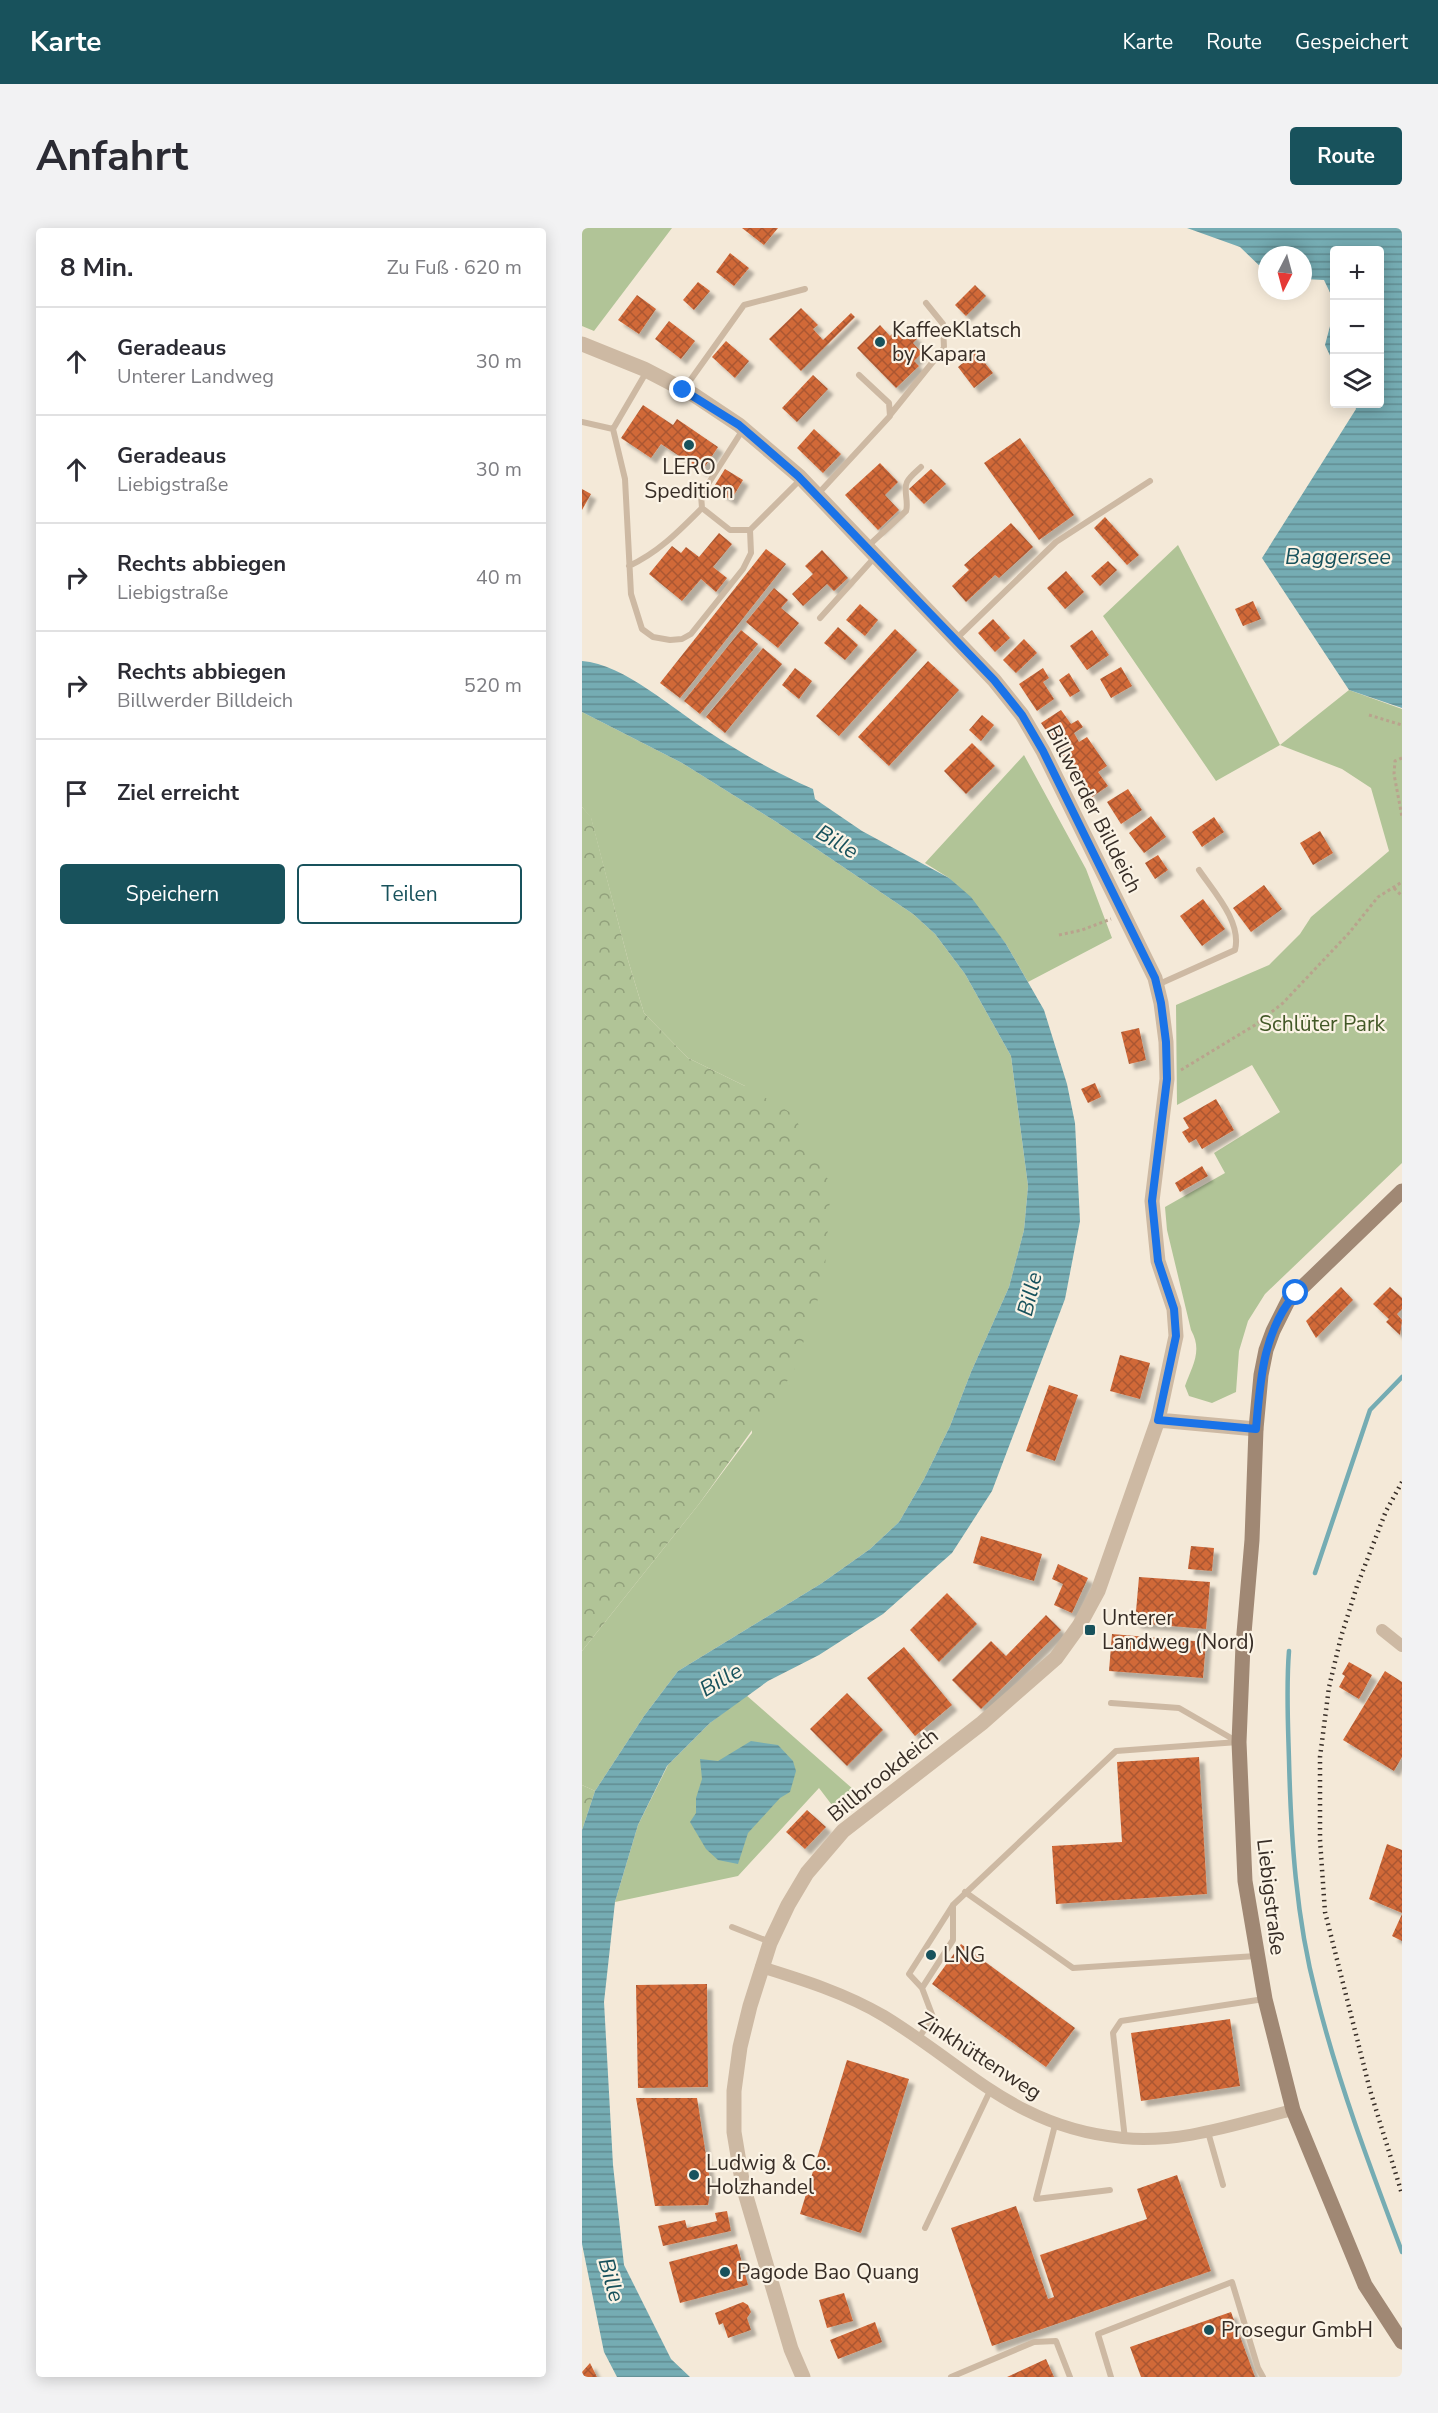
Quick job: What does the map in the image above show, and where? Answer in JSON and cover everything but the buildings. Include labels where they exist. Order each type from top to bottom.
[{"type":"main road","name":"Liebigstraße","points":[[1402,1191],[1288,1301],[1266,1350],[1261,1375],[1256,1429],[1239,1742],[1245,1881],[1256,1956],[1293,2110],[1365,2285],[1402,2342]]},
{"type":"street","name":"Billwerder Billdeich","points":[[582,344],[648,371],[683,390],[744,429],[801,479],[994,680],[1022,715],[1043,751],[1157,986],[1166,1042],[1167,1079],[1152,1201],[1158,1261],[1174,1309],[1176,1336],[1158,1420]]},
{"type":"street","points":[[1158,1420],[1256,1429]]},
{"type":"street","name":"Billbrookdeich","points":[[803,2377],[790,2349],[743,2186],[734,2132],[734,2091],[740,2047],[761,1967],[788,1905],[807,1873],[843,1831],[982,1723],[1056,1658],[1079,1626],[1098,1591],[1158,1420]]},
{"type":"street","points":[[1382,1630],[1402,1646]]},
{"type":"street","name":"Zinkhüttenweg","points":[[761,1967],[819,1985],[854,2000],[918,2039],[990,2091],[1055,2125],[1125,2139],[1171,2137],[1208,2131],[1293,2110]]},
{"type":"lane","points":[[683,390],[744,305],[806,289]]},
{"type":"lane","points":[[817,495],[890,416],[944,348],[943,324],[926,303]]},
{"type":"lane","points":[[648,371],[613,429],[626,479],[631,594],[642,629],[653,637],[670,640],[682,639],[691,634],[743,569],[751,554],[750,530]]},
{"type":"lane","points":[[859,375],[889,403],[890,416]]},
{"type":"lane","points":[[582,422],[613,429]]},
{"type":"lane","points":[[744,429],[701,495],[702,508],[730,531],[750,530],[801,479]]},
{"type":"lane","points":[[820,618],[906,511],[909,503],[906,494],[907,482],[921,467]]},
{"type":"lane","points":[[956,640],[1065,536],[1150,481]]},
{"type":"lane","points":[[630,566],[667,543],[702,508]]},
{"type":"lane","points":[[1157,986],[1235,950],[1238,940],[1235,927],[1199,870]]},
{"type":"lane","points":[[1111,1703],[1179,1708],[1239,1742]]},
{"type":"lane","points":[[918,2039],[933,2017],[922,1988],[909,1974],[953,1905],[1116,1751],[1239,1742]]},
{"type":"lane","points":[[965,1892],[1073,1968],[1256,1956]]},
{"type":"lane","points":[[922,1988],[953,1940],[953,1905]]},
{"type":"lane","points":[[732,1927],[771,1943]]},
{"type":"lane","points":[[1125,2139],[1113,2033],[1120,2021],[1265,1999]]},
{"type":"lane","points":[[925,2228],[990,2091]]},
{"type":"lane","points":[[1055,2125],[1036,2199],[1110,2190]]},
{"type":"lane","points":[[1208,2131],[1223,2185]]},
{"type":"lane","points":[[1111,2377],[1098,2334],[1232,2282],[1258,2368],[1263,2377]]},
{"type":"lane","points":[[951,2377],[1034,2342],[1056,2341],[1070,2377]]},
{"type":"path","points":[[1369,715],[1402,725]]},
{"type":"path","points":[[1402,758],[1395,761],[1394,774],[1402,817]]},
{"type":"path","points":[[1167,1079],[1224,1044],[1283,1003],[1349,933],[1378,897],[1402,882]]},
{"type":"path","points":[[1394,888],[1402,896]]},
{"type":"path","points":[[1059,935],[1082,930],[1124,914]]},
{"type":"green space","points":[[582,228],[672,228],[594,331],[582,326]]},
{"type":"green space","points":[[1178,545],[1280,745],[1216,781],[1103,616]]},
{"type":"green space","name":"Schlüter Park","points":[[1349,690],[1402,709],[1402,1163],[1265,1294],[1248,1321],[1239,1351],[1236,1392],[1212,1403],[1189,1396],[1185,1386],[1195,1358],[1196,1345],[1167,1230],[1165,1207],[1225,1173],[1214,1153],[1280,1112],[1252,1065],[1177,1105],[1176,1005],[1269,965],[1300,934],[1311,917],[1389,851],[1371,788],[1342,769],[1280,745]]},
{"type":"green space","points":[[582,712],[682,763],[778,823],[913,914],[935,934],[965,974],[1011,1056],[1028,1186],[1024,1230],[1009,1287],[950,1426],[924,1479],[899,1522],[870,1549],[822,1583],[678,1671],[644,1716],[595,1791],[582,1785],[582,1651],[699,1504],[752,1433],[745,1086],[688,1058],[644,1013],[591,818],[582,807]]},
{"type":"green space","points":[[1024,755],[1086,869],[1112,938],[1028,982],[1006,944],[949,878],[925,863]]},
{"type":"green space","points":[[582,807],[591,817],[644,1013],[688,1058],[745,1086],[793,1114],[831,1185],[824,1281],[793,1373],[699,1504],[582,1651]]},
{"type":"green space","points":[[746,1695],[862,1797],[841,1817],[819,1788],[738,1876],[615,1902],[638,1825],[668,1765],[710,1723]]},
{"type":"green space","points":[[582,1785],[595,1791],[582,1830]]},
{"type":"water","name":"Baggersee","points":[[1187,228],[1402,228],[1402,708],[1349,690],[1262,558],[1356,408],[1384,408],[1384,246],[1330,246],[1330,293],[1324,280],[1312,279],[1312,246],[1258,246],[1258,264],[1240,247]]},
{"type":"water","points":[[1330,326],[1330,356],[1325,345]]},
{"type":"water","name":"Bille","points":[[582,661],[615,670],[648,689],[734,748],[813,789],[815,799],[862,831],[949,878],[971,897],[1006,944],[1044,1010],[1067,1084],[1075,1123],[1080,1221],[1065,1299],[992,1491],[952,1553],[883,1614],[819,1655],[768,1681],[710,1723],[667,1766],[638,1825],[615,1902],[604,2002],[613,2165],[624,2265],[671,2359],[690,2377],[617,2377],[604,2352],[582,2244],[582,1830],[595,1791],[644,1716],[678,1671],[822,1583],[870,1549],[899,1522],[924,1479],[950,1426],[1009,1287],[1024,1230],[1028,1186],[1011,1056],[965,974],[935,934],[913,914],[778,823],[682,763],[582,712]]},
{"type":"water","points":[[751,1741],[778,1745],[793,1761],[796,1771],[790,1792],[780,1798],[748,1833],[738,1864],[718,1860],[706,1849],[690,1822],[696,1813],[696,1798],[702,1779],[700,1759],[718,1761]]},
{"type":"waterway","points":[[1315,1573],[1370,1410],[1402,1377]]},
{"type":"waterway","points":[[1289,1651],[1291,1819],[1299,1907],[1309,1965],[1344,2092],[1402,2252]]},
{"type":"railway","points":[[1402,1482],[1386,1511],[1357,1586],[1341,1637],[1329,1687],[1320,1757],[1320,1840],[1325,1912],[1370,2090],[1402,2194]]},
{"type":"place","name":"KaffeeKlatsch by Kapara","points":[[880,342]]},
{"type":"place","name":"LERO Spedition","points":[[689,445]]},
{"type":"place","name":"Unterer Landweg (Nord)","points":[[1090,1630]]},
{"type":"place","name":"LNG","points":[[931,1955]]},
{"type":"place","name":"Ludwig & Co. Holzhandel","points":[[694,2175]]},
{"type":"place","name":"Pagode Bao Quang","points":[[725,2272]]},
{"type":"place","name":"Prosegur GmbH","points":[[1209,2330]]},
{"type":"route","points":[[683,390],[739,425],[798,476],[994,680],[1022,715],[1043,751],[1155,978],[1166,1042],[1167,1079],[1152,1201],[1158,1261],[1176,1322],[1176,1336],[1158,1420],[1256,1429],[1261,1375],[1266,1350],[1281,1314],[1288,1301],[1296,1293]]}]
